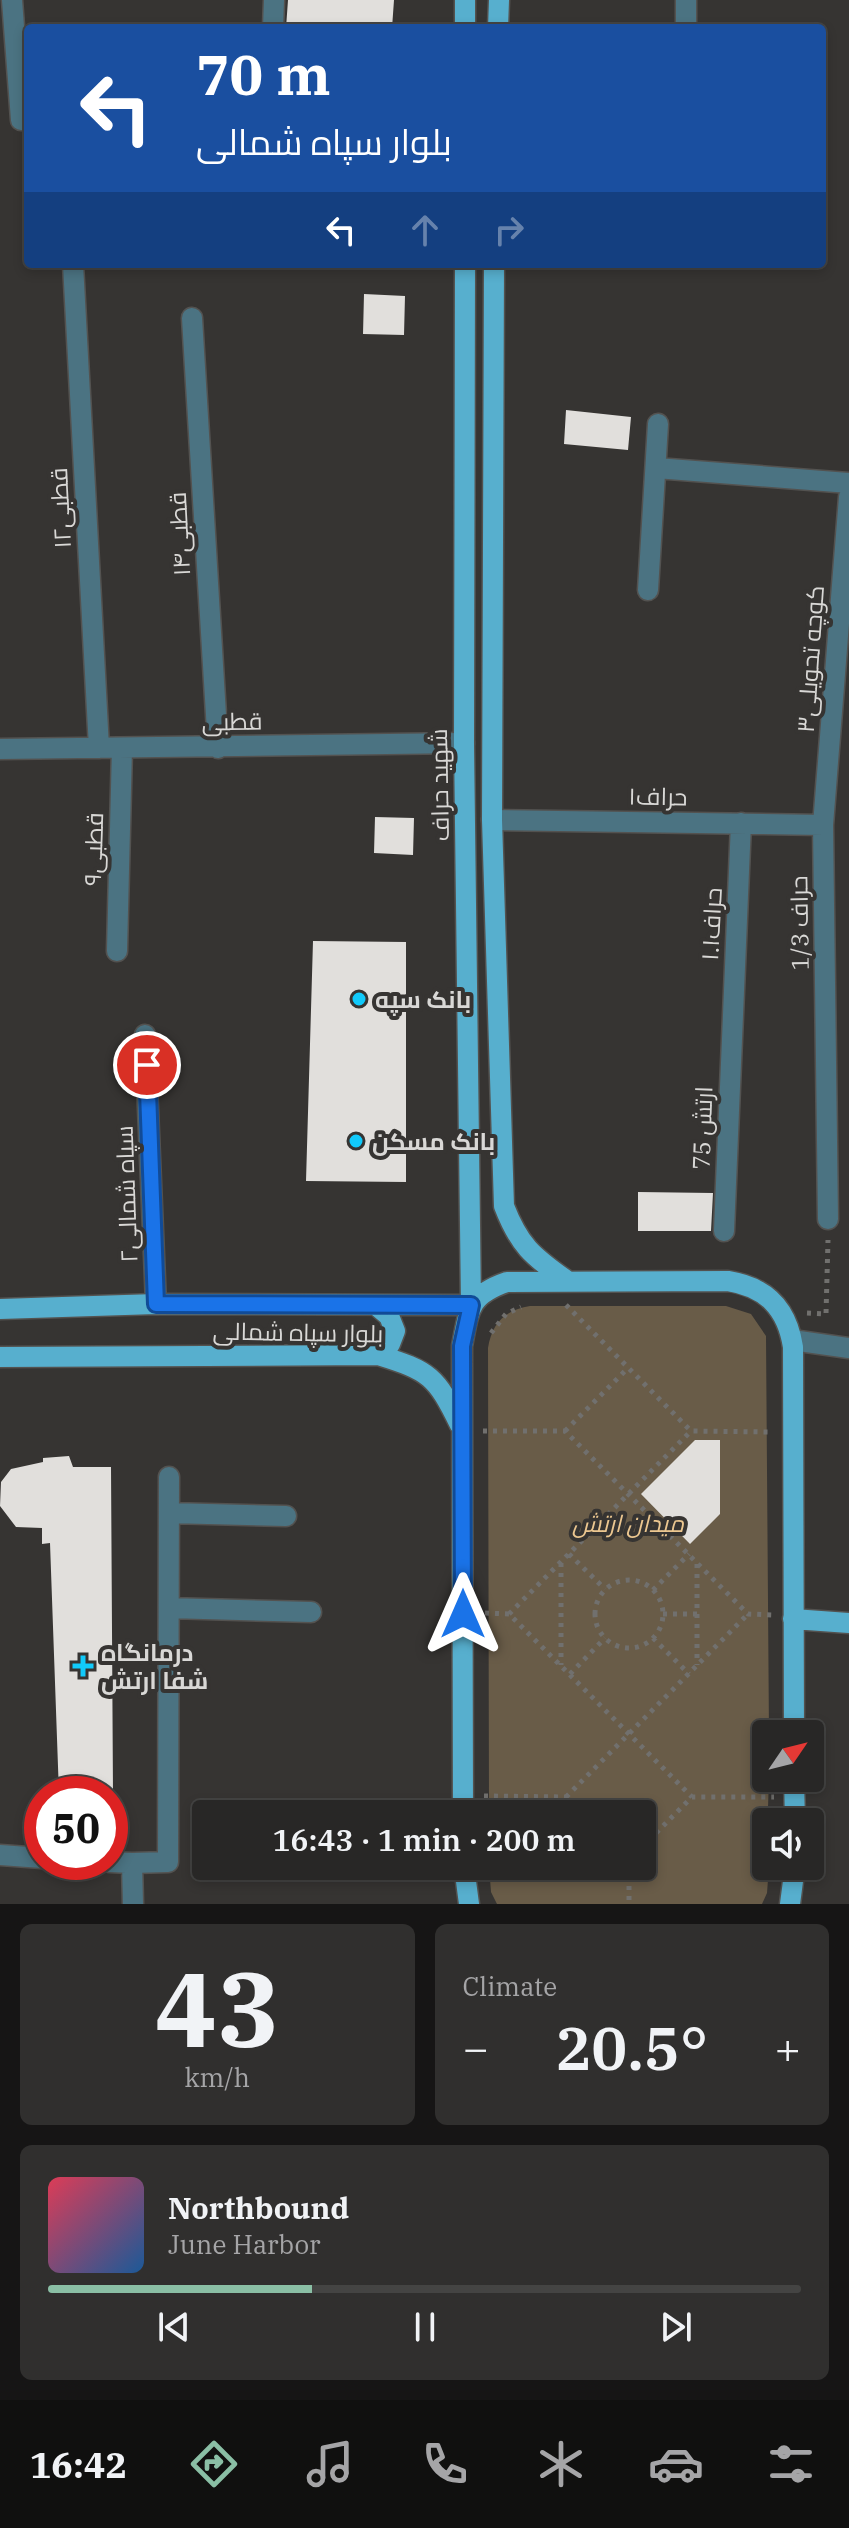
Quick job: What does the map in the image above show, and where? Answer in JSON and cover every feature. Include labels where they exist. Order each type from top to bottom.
[{"type":"main road","points":[[465,0],[465,24]]},
{"type":"main road","points":[[498,24],[499,0]]},
{"type":"main road","name":"شهید حراف","points":[[465,268],[464,743],[471,1305]]},
{"type":"main road","points":[[494,268],[492,820],[504,1206],[515,1235],[532,1256],[566,1280]]},
{"type":"main road","points":[[468,1089],[501,1092]]},
{"type":"main road","points":[[463,1800],[462,1346],[471,1305],[485,1290],[507,1282],[728,1281],[747,1284],[766,1293],[783,1312],[792,1340],[794,1720]]},
{"type":"main road","name":"بلوار سپاه شمالی","points":[[0,1309],[156,1304],[471,1305]]},
{"type":"main road","points":[[377,1306],[389,1316],[395,1331],[390,1344],[378,1355]]},
{"type":"main road","name":"بلوار سپاه شمالی","points":[[0,1357],[378,1355],[412,1365],[440,1386],[463,1431]]},
{"type":"main road","points":[[793,1619],[849,1623]]},
{"type":"main road","points":[[466,1880],[469,1904]]},
{"type":"main road","points":[[793,1904],[795,1880]]},
{"type":"street","points":[[12,0],[21,120]]},
{"type":"street","points":[[273,24],[274,0]]},
{"type":"street","points":[[686,0],[686,24]]},
{"type":"street","name":"قطبی۱۲","points":[[73,268],[99,748]]},
{"type":"street","name":"قطبی۱۴","points":[[192,318],[218,748]]},
{"type":"street","points":[[648,590],[658,424]]},
{"type":"street","points":[[656,468],[849,483]]},
{"type":"street","name":"کوچه تحویلی۳","points":[[823,825],[849,497]]},
{"type":"street","name":"قطبی","points":[[0,749],[464,743]]},
{"type":"street","name":"قطبی۹","points":[[117,951],[122,748]]},
{"type":"street","name":"حراف۱","points":[[492,820],[823,825]]},
{"type":"street","name":"حراف۱.۱","points":[[732,1027],[741,823]]},
{"type":"street","name":"1/3 حراف","points":[[823,825],[828,1219]]},
{"type":"street","name":"75 ارتش","points":[[724,1231],[732,1027]]},
{"type":"street","name":"سپاه شمالی۲","points":[[145,1035],[156,1304]]},
{"type":"street","points":[[792,1340],[849,1348]]},
{"type":"street","points":[[128,1863],[168,1862],[169,1477]]},
{"type":"street","points":[[169,1513],[286,1516]]},
{"type":"street","points":[[169,1608],[311,1612]]},
{"type":"street","points":[[0,1855],[24,1857]]},
{"type":"street","points":[[132,1863],[133,1904]]},
{"type":"path","points":[[783,1312],[826,1314],[828,1219]]},
{"type":"path","points":[[566,1280],[566,1306],[691,1431],[794,1432]]},
{"type":"path","points":[[490,1335],[506,1314],[530,1306]]},
{"type":"path","points":[[554,1306],[582,1306]]},
{"type":"path","points":[[565,1431],[628,1368]]},
{"type":"path","points":[[488,1417],[488,1446]]},
{"type":"path","points":[[463,1431],[565,1431],[748,1614],[566,1797]]},
{"type":"path","points":[[691,1431],[509,1614],[692,1797]]},
{"type":"path","points":[[569,1554],[605,1589]]},
{"type":"path","points":[[653,1590],[689,1554]]},
{"type":"path","points":[[561,1562],[561,1666]]},
{"type":"path","points":[[697,1563],[697,1665]]},
{"type":"path","points":[[629,1580],[653,1590],[663,1614],[653,1638],[629,1648],[616,1646],[605,1638],[597,1627],[595,1614],[597,1601],[605,1589],[616,1582],[629,1580]]},
{"type":"path","points":[[489,1598],[489,1629]]},
{"type":"path","points":[[663,1614],[697,1614]]},
{"type":"path","points":[[570,1674],[605,1638]]},
{"type":"path","points":[[653,1638],[689,1674]]},
{"type":"path","points":[[489,1781],[489,1800]]},
{"type":"path","points":[[656,1833],[692,1797],[752,1792]]},
{"type":"path","points":[[477,1800],[489,1796],[566,1797],[569,1800]]},
{"type":"path","points":[[629,1880],[629,1904]]},
{"type":"green space","name":"میدان ارتش","points":[[530,1306],[726,1306],[751,1314],[766,1336],[769,1720],[752,1720],[752,1792],[769,1792],[768,1808],[752,1808],[752,1880],[768,1880],[762,1904],[497,1904],[491,1892],[490,1880],[656,1880],[656,1800],[489,1800],[488,1348],[496,1325],[513,1311]]},
{"type":"building","points":[[288,0],[394,0],[392,24],[286,24]]},
{"type":"building","points":[[364,294],[405,296],[404,335],[363,334]]},
{"type":"building","points":[[566,410],[631,417],[628,450],[564,444]]},
{"type":"building","points":[[375,817],[414,818],[413,855],[374,853]]},
{"type":"building","points":[[313,941],[406,942],[406,1182],[306,1181]]},
{"type":"building","points":[[638,1192],[713,1193],[711,1231],[638,1231]]},
{"type":"building","points":[[695,1440],[720,1440],[720,1514],[690,1544],[641,1494]]},
{"type":"building","name":"درمانگاه شفا ارتش","points":[[69,1456],[73,1467],[111,1467],[113,1776],[58,1776],[50,1543],[42,1544],[42,1528],[16,1527],[0,1506],[1,1482],[11,1469],[43,1462],[43,1458]]},
{"type":"place","name":"بانک سپه","points":[[359,999]]},
{"type":"place","name":"بانک مسکن","points":[[356,1141]]},
{"type":"place","name":"درمانگاه شفا ارتش","points":[[83,1666]]},
{"type":"route","points":[[147,1065],[156,1304],[471,1305],[462,1346],[463,1614]]}]
